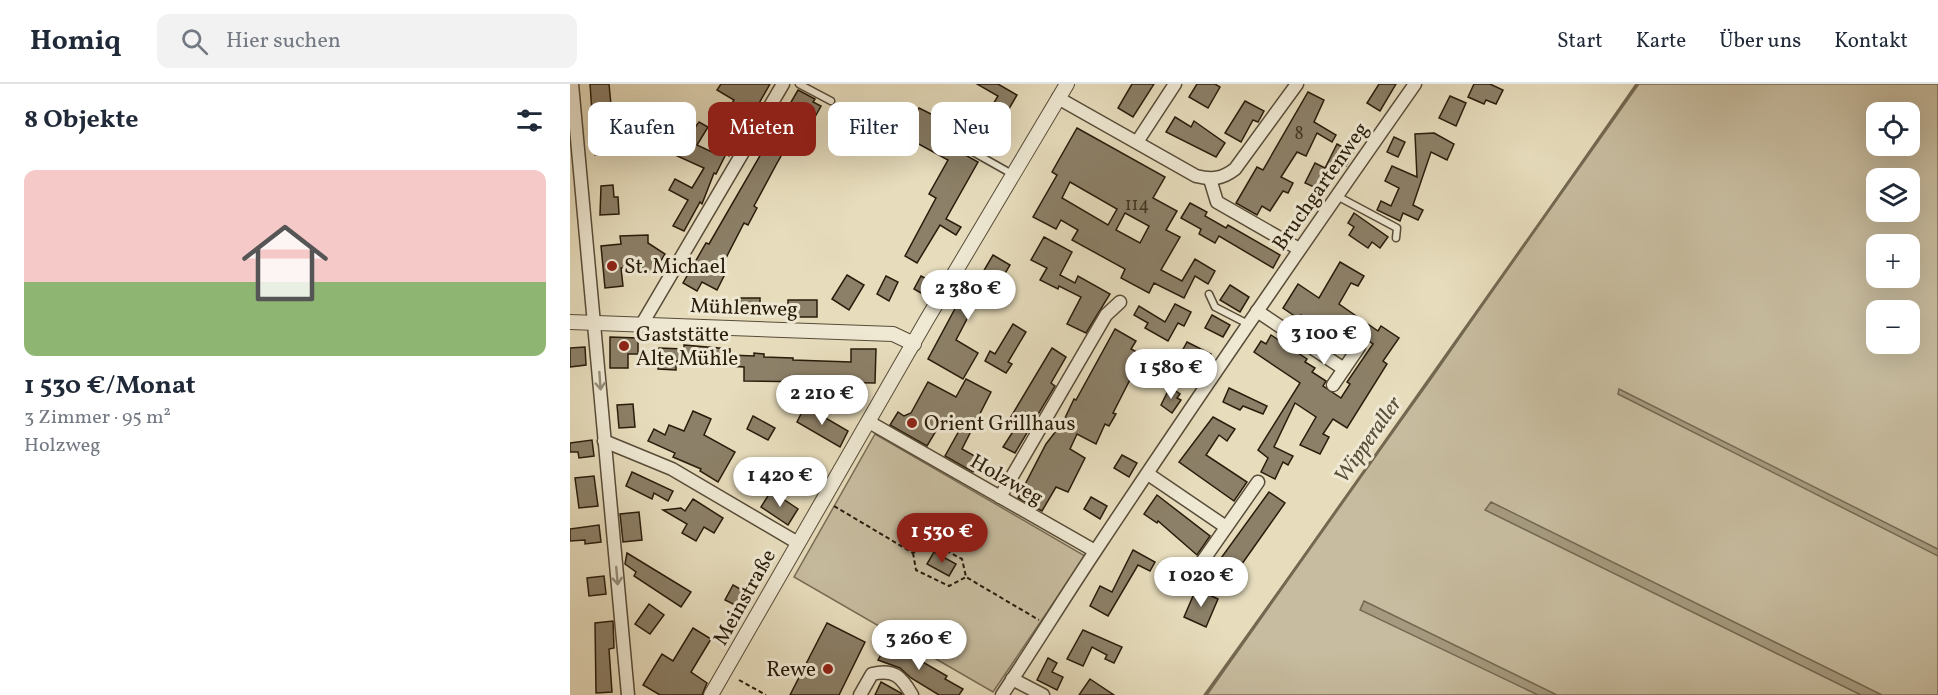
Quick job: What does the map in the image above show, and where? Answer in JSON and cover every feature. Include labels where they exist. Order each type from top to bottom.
[{"type":"street","points":[[573,84],[628,695]]},
{"type":"street","points":[[642,324],[783,84]]},
{"type":"street","name":"Meinstraße","points":[[711,695],[777,585],[798,543],[1012,174],[1067,84]]},
{"type":"street","points":[[1137,142],[1175,84]]},
{"type":"street","points":[[1058,98],[1196,176],[1210,179],[1221,178],[1235,169],[1297,84]]},
{"type":"street","name":"Bruchgartenweg","points":[[1002,695],[1049,626],[1095,551],[1257,311],[1415,84]]},
{"type":"street","points":[[1210,179],[1217,202],[1299,249]]},
{"type":"street","points":[[1000,496],[1106,315],[1120,302]]},
{"type":"street","points":[[1257,311],[1344,369]]},
{"type":"street","name":"Mühlenweg","points":[[570,322],[893,334],[915,344]]},
{"type":"street","points":[[1333,385],[1359,347]]},
{"type":"street","name":"Holzweg","points":[[869,422],[1095,551]]},
{"type":"street","points":[[604,441],[672,469],[798,543]]},
{"type":"street","points":[[1148,474],[1226,527]]},
{"type":"street","points":[[1197,569],[1258,482]]},
{"type":"street","points":[[860,695],[872,674],[884,671],[895,673],[904,681],[912,695]]},
{"type":"street","points":[[1012,679],[1043,695]]},
{"type":"lane","points":[[799,84],[831,101]]},
{"type":"lane","points":[[981,156],[1012,174]]},
{"type":"lane","points":[[1336,196],[1397,228],[1396,238]]},
{"type":"lane","points":[[1209,294],[1215,307],[1248,325]]},
{"type":"path","points":[[824,500],[913,553]]},
{"type":"path","points":[[913,553],[922,546],[933,545],[962,559],[966,577],[1049,626]]},
{"type":"path","points":[[913,553],[915,570],[949,586],[966,577]]},
{"type":"path","points":[[739,680],[766,695]]},
{"type":"shaded area","points":[[1636,84],[1938,84],[1938,695],[1204,695],[1433,376]]},
{"type":"shaded area","points":[[1619,389],[1938,549],[1938,556],[1618,394]]},
{"type":"shaded area","points":[[875,434],[1085,556],[993,692],[794,577]]},
{"type":"shaded area","points":[[1491,502],[1882,695],[1861,695],[1485,510]]},
{"type":"shaded area","points":[[1364,601],[1557,695],[1538,695],[1360,610]]},
{"type":"building","points":[[590,84],[609,84],[611,102],[591,102]]},
{"type":"building","points":[[721,84],[770,84],[760,102],[733,102],[734,100],[717,90]]},
{"type":"building","points":[[977,84],[998,84],[1017,95],[1011,105],[1011,102],[994,102],[998,96]]},
{"type":"building","points":[[1132,84],[1154,84],[1133,117],[1118,108]]},
{"type":"building","points":[[1197,84],[1215,84],[1220,87],[1208,108],[1189,97]]},
{"type":"building","points":[[1379,84],[1396,84],[1380,111],[1367,103]]},
{"type":"building","points":[[1474,84],[1490,84],[1503,90],[1496,104],[1486,100],[1484,104],[1468,97]]},
{"type":"building","points":[[798,90],[815,99],[813,102],[791,102]]},
{"type":"building","points":[[1308,92],[1324,100],[1314,122],[1336,135],[1332,142],[1317,133],[1306,156],[1297,152],[1281,177],[1293,183],[1288,193],[1283,191],[1270,211],[1262,206],[1257,215],[1236,203],[1257,167],[1263,170]]},
{"type":"building","points":[[1450,96],[1466,103],[1456,126],[1439,118]]},
{"type":"building","points":[[1245,101],[1264,111],[1258,122],[1253,120],[1241,142],[1225,133]]},
{"type":"building","points":[[816,104],[821,106],[816,115]]},
{"type":"building","points":[[919,108],[931,114],[931,151],[919,144]]},
{"type":"building","points":[[1175,117],[1191,127],[1194,121],[1225,143],[1216,157],[1166,132]]},
{"type":"building","points":[[699,122],[708,127],[697,145],[708,150],[708,156],[725,156],[716,174],[714,173],[702,204],[700,202],[684,231],[673,226],[688,200],[669,190],[675,179],[692,188],[704,168],[677,156],[696,156],[696,126]]},
{"type":"building","points":[[1077,128],[1165,177],[1153,198],[1177,211],[1166,230],[1180,237],[1161,270],[1182,281],[1195,259],[1215,271],[1208,284],[1195,276],[1184,298],[1154,283],[1149,293],[1121,278],[1125,269],[1072,240],[1078,230],[1061,220],[1056,229],[1033,217],[1057,175],[1052,172]],"holes":[[[1070,182],[1117,209],[1108,225],[1062,198]],[[1125,213],[1149,226],[1140,243],[1116,230]]]},
{"type":"building","points":[[1434,133],[1454,144],[1447,160],[1431,152],[1413,205],[1423,210],[1418,220],[1403,213],[1400,221],[1377,210],[1381,201],[1391,206],[1399,188],[1385,181],[1392,166],[1417,177],[1415,134]]},
{"type":"building","points":[[1394,137],[1405,142],[1398,157],[1387,152]]},
{"type":"building","points":[[1337,144],[1353,153],[1346,166],[1340,163],[1325,192],[1305,183],[1315,163],[1325,168]]},
{"type":"building","points":[[760,156],[781,156],[754,206],[757,208],[748,225],[744,223],[728,254],[721,269],[726,272],[717,290],[702,282],[697,291],[683,283],[706,243],[709,244]]},
{"type":"building","points":[[941,156],[967,156],[978,162],[946,219],[961,227],[956,235],[940,225],[917,263],[905,256],[936,198],[929,194],[948,160]]},
{"type":"building","points":[[613,185],[614,197],[618,197],[619,214],[600,215],[601,186]]},
{"type":"building","points":[[1190,203],[1207,212],[1205,216],[1226,228],[1228,225],[1280,255],[1273,268],[1219,236],[1215,243],[1199,234],[1201,229],[1181,218]]},
{"type":"building","points":[[1354,213],[1388,237],[1380,248],[1372,242],[1368,248],[1349,235],[1354,227],[1348,223]]},
{"type":"building","points":[[648,235],[648,243],[665,254],[653,274],[641,267],[621,268],[623,286],[605,288],[601,246],[621,244],[620,236]]},
{"type":"building","points":[[1044,237],[1072,252],[1060,275],[1075,283],[1078,276],[1110,294],[1086,333],[1067,324],[1081,297],[1040,280],[1047,268],[1031,260]]},
{"type":"building","points":[[993,255],[1010,265],[997,287],[1006,291],[997,308],[978,298],[956,340],[978,353],[963,379],[928,359],[957,305],[962,308]]},
{"type":"building","points":[[1340,262],[1364,276],[1358,286],[1351,283],[1339,304],[1378,331],[1381,326],[1399,338],[1383,361],[1387,364],[1347,428],[1333,419],[1323,434],[1329,437],[1320,454],[1300,445],[1316,417],[1295,403],[1274,447],[1293,456],[1288,465],[1283,462],[1275,479],[1261,472],[1268,458],[1258,450],[1300,383],[1254,352],[1261,341],[1266,344],[1271,335],[1307,359],[1305,362],[1315,368],[1312,372],[1326,381],[1323,386],[1341,398],[1350,384],[1347,382],[1373,344],[1357,333],[1349,344],[1328,329],[1301,315],[1299,319],[1283,308],[1298,284],[1319,298]]},
{"type":"building","points":[[847,275],[864,285],[849,310],[832,299]]},
{"type":"building","points":[[886,276],[898,282],[889,301],[877,294]]},
{"type":"building","points":[[921,276],[934,283],[926,296],[914,289]]},
{"type":"building","points":[[1230,285],[1249,297],[1240,312],[1220,300]]},
{"type":"building","points":[[740,298],[760,298],[760,314],[740,314]]},
{"type":"building","points":[[788,300],[817,300],[817,317],[788,317]]},
{"type":"building","points":[[1175,304],[1191,312],[1184,326],[1178,323],[1168,341],[1145,328],[1148,323],[1134,315],[1139,306],[1165,322]]},
{"type":"building","points":[[1212,315],[1230,325],[1223,337],[1205,328]]},
{"type":"building","points":[[1013,324],[1026,332],[1008,362],[1012,364],[1006,373],[985,361],[990,351],[995,354]]},
{"type":"building","points":[[1115,329],[1136,341],[1131,349],[1148,358],[1142,369],[1137,366],[1113,413],[1116,414],[1109,426],[1105,424],[1096,444],[1077,434],[1070,449],[1085,458],[1068,492],[1056,487],[1042,511],[1018,498],[1046,444],[1063,422]]},
{"type":"building","name":"Gaststätte Alte Mühle","points":[[610,337],[638,338],[638,354],[628,354],[628,368],[610,368]]},
{"type":"building","points":[[1187,342],[1211,354],[1202,368],[1197,365],[1186,383],[1166,373],[1172,362],[1175,364]]},
{"type":"building","points":[[684,345],[730,349],[730,355],[754,356],[754,353],[764,354],[764,357],[793,358],[793,360],[851,362],[851,349],[876,349],[875,383],[744,381],[744,367],[706,365],[706,362],[676,361],[676,370],[658,369],[659,348],[684,349]]},
{"type":"building","points":[[585,347],[586,365],[570,367],[570,348]]},
{"type":"building","points":[[1052,348],[1066,357],[1051,383],[1055,386],[1015,453],[1003,447],[1014,430],[1006,425]]},
{"type":"building","points":[[966,379],[991,392],[962,449],[980,459],[973,472],[945,456],[960,429],[943,419],[927,446],[890,425],[898,412],[904,416],[911,413],[928,382],[956,397]]},
{"type":"building","points":[[1170,387],[1180,394],[1177,398],[1181,400],[1172,413],[1161,405]]},
{"type":"building","points":[[1229,388],[1267,406],[1263,414],[1243,406],[1240,410],[1223,402]]},
{"type":"building","points":[[633,404],[635,427],[619,428],[617,405]]},
{"type":"building","points":[[805,406],[848,431],[840,447],[797,422]]},
{"type":"building","points":[[693,411],[711,419],[704,435],[735,452],[718,482],[700,471],[701,469],[673,457],[675,453],[648,441],[654,429],[665,435],[669,425],[684,431]]},
{"type":"building","points":[[753,416],[775,428],[768,440],[747,429]]},
{"type":"building","points":[[1213,417],[1235,429],[1227,441],[1219,435],[1206,455],[1247,482],[1234,501],[1179,462]]},
{"type":"building","points":[[592,440],[594,456],[579,458],[578,452],[570,452],[570,443]]},
{"type":"building","points":[[1122,455],[1137,463],[1129,477],[1114,468]]},
{"type":"building","points":[[632,472],[673,491],[668,501],[654,493],[652,499],[626,486]]},
{"type":"building","points":[[594,476],[598,506],[579,508],[575,478]]},
{"type":"building","points":[[771,491],[798,509],[788,525],[761,507]]},
{"type":"building","points":[[1269,492],[1285,503],[1225,588],[1208,576]]},
{"type":"building","points":[[1157,495],[1210,536],[1197,555],[1158,521],[1157,523],[1144,514]]},
{"type":"building","points":[[1091,497],[1107,506],[1100,519],[1084,509]]},
{"type":"building","points":[[693,499],[723,518],[714,533],[704,527],[696,541],[682,533],[687,524],[663,510],[681,508],[685,511]]},
{"type":"building","points":[[639,512],[642,540],[623,542],[620,514]]},
{"type":"building","points":[[599,525],[601,542],[585,544],[585,540],[570,541],[570,529]]},
{"type":"building","points":[[1133,550],[1155,562],[1150,571],[1138,565],[1108,616],[1090,606],[1100,586],[1112,592]]},
{"type":"building","points":[[934,552],[956,564],[949,576],[927,564]]},
{"type":"building","points":[[627,553],[691,592],[681,607],[634,576],[636,572],[625,564]]},
{"type":"building","points":[[604,576],[606,594],[589,596],[587,578]]},
{"type":"building","points":[[733,585],[749,594],[741,608],[725,600]]},
{"type":"building","points":[[1196,589],[1218,599],[1206,627],[1184,617]]},
{"type":"building","points":[[649,604],[664,615],[650,634],[635,624]]},
{"type":"building","points":[[613,621],[614,648],[609,649],[612,692],[596,693],[595,623]]},
{"type":"building","name":"Rewe","points":[[827,623],[865,642],[839,695],[790,695]]},
{"type":"building","points":[[693,628],[711,639],[691,672],[707,683],[702,695],[660,695],[643,685],[662,654],[673,661]]},
{"type":"building","points":[[1083,630],[1122,647],[1114,663],[1105,659],[1107,655],[1092,647],[1083,666],[1067,659]]},
{"type":"building","points":[[888,642],[947,676],[945,679],[963,689],[959,695],[939,695],[911,678],[900,668],[878,660]]},
{"type":"building","points":[[1048,658],[1057,663],[1052,672],[1063,677],[1057,690],[1037,680]]},
{"type":"building","points":[[1090,679],[1114,695],[1079,695]]},
{"type":"building","points":[[881,682],[901,693],[902,695],[875,695]]},
{"type":"waterway","name":"Wipperaller","points":[[1206,695],[1638,84]]},
{"type":"place","name":"St. Michael","points":[[612,266]]},
{"type":"place","name":"Gaststätte Alte Mühle","points":[[624,346]]},
{"type":"place","name":"Orient Grillhaus","points":[[912,423]]},
{"type":"place","name":"Rewe","points":[[828,669]]}]
